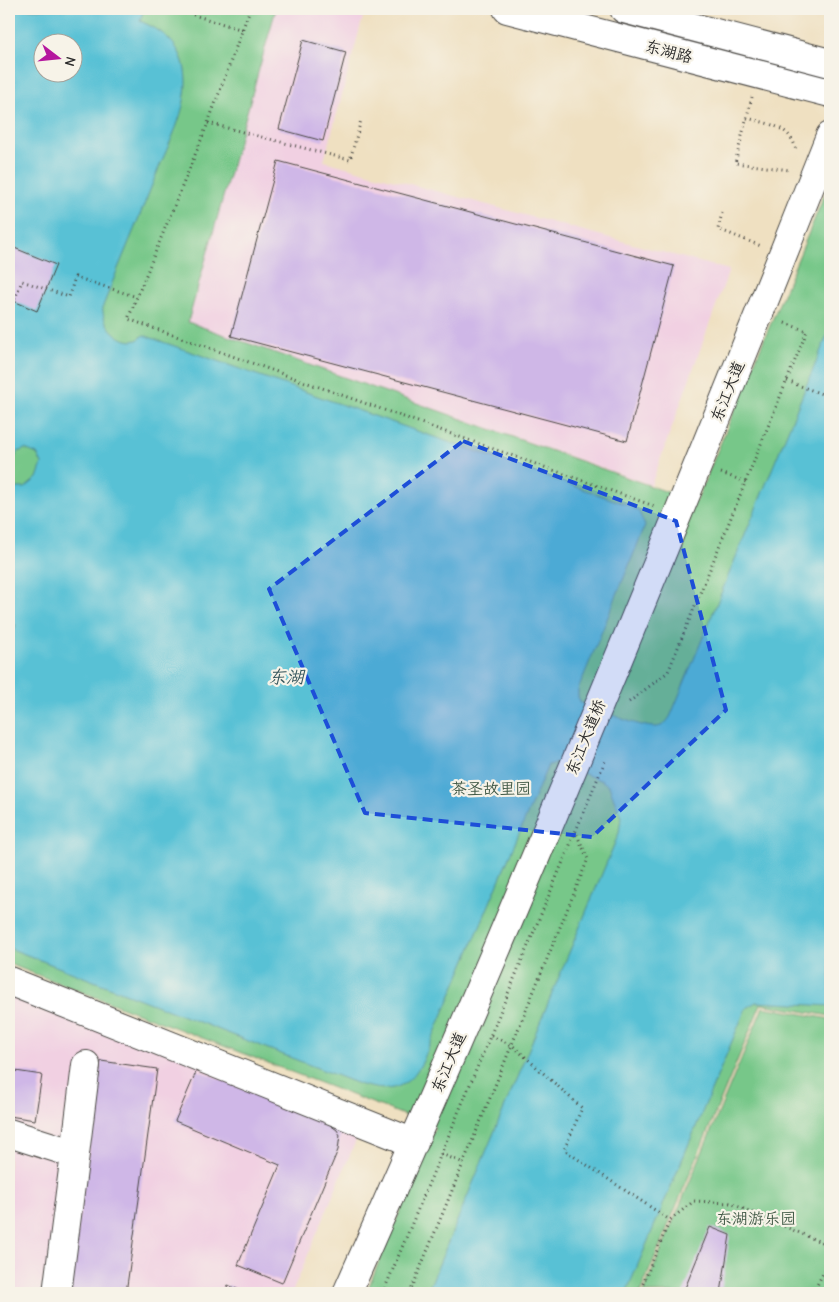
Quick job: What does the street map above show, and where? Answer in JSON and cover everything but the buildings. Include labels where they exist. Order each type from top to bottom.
[{"type":"street","name":"东湖路","points":[[507,9],[830,93]]},
{"type":"street","name":"东湖路","points":[[624,9],[830,63]]},
{"type":"street","name":"东江大道","points":[[623,645],[830,136]]},
{"type":"street","name":"东江大道桥","points":[[547,830],[623,645]]},
{"type":"street","name":"东江大道","points":[[347,1293],[414,1142],[547,830]]},
{"type":"street","points":[[9,981],[414,1142]]},
{"type":"street","points":[[57,1293],[86,1065]]},
{"type":"street","points":[[9,1133],[75,1154]]},
{"type":"path","points":[[174,9],[243,30]]},
{"type":"path","points":[[250,9],[208,123],[128,319],[650,506],[659,504]]},
{"type":"path","points":[[758,74],[735,163],[794,171],[796,166]]},
{"type":"path","points":[[747,118],[786,131],[793,139],[796,155]]},
{"type":"path","points":[[208,123],[350,160],[361,120]]},
{"type":"path","points":[[722,213],[718,229],[782,254]]},
{"type":"path","points":[[9,313],[22,281],[69,296],[75,277],[137,297]]},
{"type":"path","points":[[629,702],[668,672],[808,332],[758,314]]},
{"type":"path","points":[[788,381],[830,396]]},
{"type":"path","points":[[383,1293],[591,798]]},
{"type":"path","points":[[410,1293],[588,859],[576,833]]},
{"type":"path","points":[[491,1036],[512,1045],[582,1108],[564,1150],[670,1220]]},
{"type":"path","points":[[639,1293],[670,1220],[694,1200],[730,1203],[830,1246]]},
{"type":"path","points":[[813,1293],[830,1260]]},
{"type":"highlighted area","points":[[463,441],[676,521],[726,710],[592,837],[365,813],[269,589]]},
{"type":"shaded area","points":[[276,9],[333,9],[363,17],[324,161],[729,270],[651,485],[188,322]]},
{"type":"shaded area","points":[[9,984],[362,1126],[292,1293],[9,1293]]},
{"type":"green space","name":"东湖","points":[[9,9],[276,9],[188,322],[696,502],[830,182],[830,1016],[761,1004],[640,1293],[366,1293],[435,1127],[9,964]]},
{"type":"green space","name":"东湖游乐园","points":[[763,1007],[830,1019],[830,1293],[643,1293]]},
{"type":"water","name":"东湖","points":[[9,9],[144,9],[140,21],[155,28],[173,43],[184,65],[186,79],[183,107],[103,306],[103,315],[106,323],[117,336],[131,341],[138,340],[143,335],[631,506],[639,512],[645,526],[578,690],[578,697],[581,703],[649,727],[661,726],[671,715],[830,328],[830,1006],[756,1002],[746,1008],[626,1293],[427,1293],[619,833],[621,817],[609,786],[602,781],[558,763],[548,765],[423,1061],[411,1078],[390,1089],[361,1085],[9,948],[9,642],[16,625],[9,622],[9,485],[13,488],[25,488],[37,478],[42,464],[37,454],[25,449],[18,452],[9,467]]},
{"type":"park label","name":"茶圣故里园","points":[[491,788]]}]
